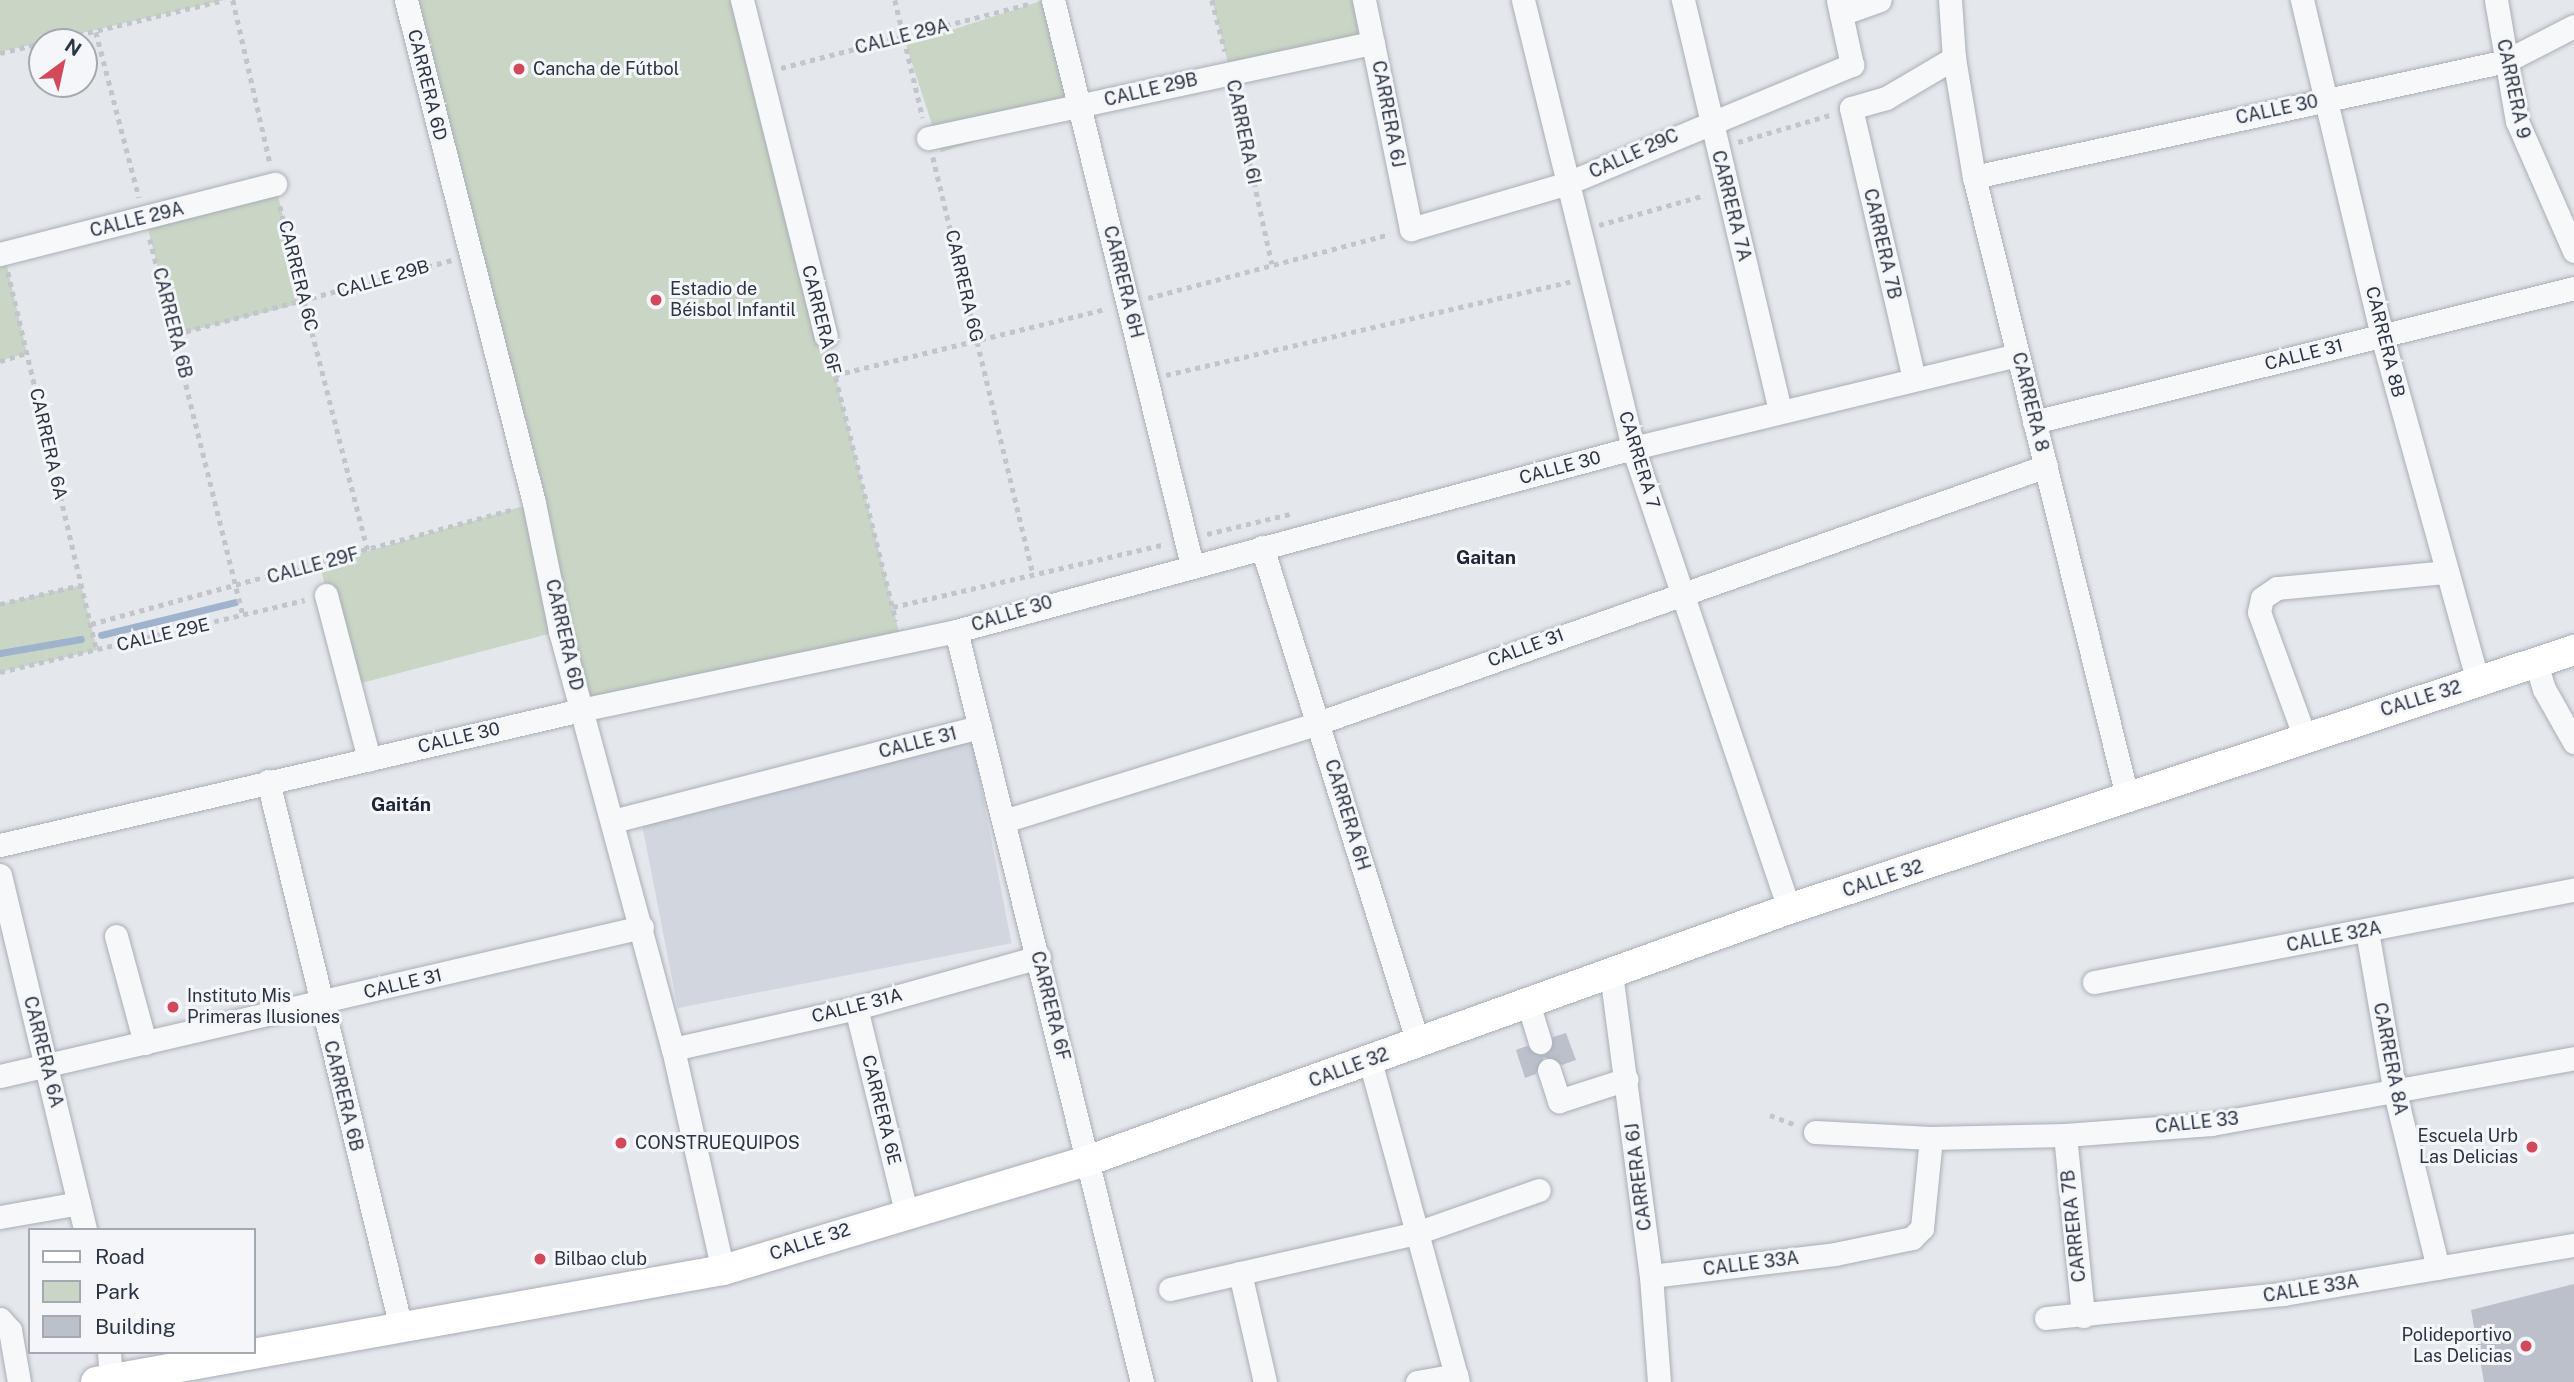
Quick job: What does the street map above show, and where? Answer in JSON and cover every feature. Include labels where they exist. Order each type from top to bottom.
[{"type":"main road","name":"CALLE 32","points":[[107,1374],[181,1374],[401,1328],[723,1270],[905,1211],[1087,1161],[1789,909],[2128,800],[2304,736],[2574,650]]},
{"type":"street","name":"CARRERA 6D","points":[[406,0],[534,503],[565,647],[673,1049],[723,1270]]},
{"type":"street","name":"CARRERA 6F","points":[[742,0],[825,336]]},
{"type":"street","name":"CARRERA 6H","points":[[1053,0],[1192,565]]},
{"type":"street","name":"CARRERA 6J","points":[[1364,0],[1411,229]]},
{"type":"street","name":"CARRERA 7","points":[[1524,0],[1633,448],[1789,909]]},
{"type":"street","name":"CARRERA 7A","points":[[1683,0],[1780,411]]},
{"type":"street","points":[[1839,7],[1880,0]]},
{"type":"street","name":"CARRERA 8","points":[[1950,0],[1954,58],[1974,177],[2128,800]]},
{"type":"street","name":"CARRERA 8B","points":[[2302,0],[2328,99],[2382,336],[2478,682]]},
{"type":"street","name":"CARRERA 9","points":[[2496,0],[2517,121],[2567,224],[2574,251]]},
{"type":"street","name":"CALLE 29C","points":[[1411,229],[1570,189],[1710,120],[1852,65],[1839,7]]},
{"type":"street","name":"CALLE 30","points":[[1974,177],[2506,61],[2574,26]]},
{"type":"street","name":"CALLE 29B","points":[[928,138],[1079,107],[1230,71],[1373,43]]},
{"type":"street","points":[[1851,108],[1886,98],[1954,58]]},
{"type":"street","name":"CARRERA 7B","points":[[1851,108],[1914,379]]},
{"type":"street","name":"CALLE 29A","points":[[2,254],[275,184]]},
{"type":"street","name":"CALLE 31","points":[[2034,422],[2574,288]]},
{"type":"street","name":"CALLE 30","points":[[0,845],[582,710],[901,640],[956,631],[1192,565],[1633,448],[2018,355]]},
{"type":"street","name":"CALLE 31","points":[[1004,821],[1318,723],[1682,592],[2046,466]]},
{"type":"street","name":"CARRERA 6H","points":[[1262,547],[1418,1043]]},
{"type":"street","points":[[2304,736],[2259,612],[2262,598],[2277,588],[2446,572]]},
{"type":"street","points":[[326,595],[369,759]]},
{"type":"street","name":"CARRERA 6F","points":[[956,631],[1039,957],[1142,1382]]},
{"type":"street","points":[[2536,663],[2544,689],[2574,742]]},
{"type":"street","name":"CALLE 31","points":[[613,821],[980,727]]},
{"type":"street","name":"CARRERA 6B","points":[[268,781],[320,1004],[401,1328]]},
{"type":"street","name":"CARRERA 6A","points":[[0,875],[85,1228]]},
{"type":"street","name":"CALLE 32A","points":[[2094,982],[2574,890]]},
{"type":"street","name":"CALLE 31","points":[[0,1076],[320,1004],[642,927]]},
{"type":"street","name":"CARRERA 8A","points":[[2367,931],[2395,1093],[2438,1268]]},
{"type":"street","points":[[116,936],[145,1043]]},
{"type":"street","name":"CALLE 31A","points":[[673,1049],[856,1008],[1039,957]]},
{"type":"street","name":"CARRERA 6J","points":[[1611,973],[1651,1276],[1659,1382]]},
{"type":"street","points":[[1528,1003],[1540,1042]]},
{"type":"street","name":"CARRERA 6E","points":[[856,1008],[905,1211]]},
{"type":"street","name":"CALLE 33","points":[[1815,1132],[1931,1138],[2066,1135],[2212,1124],[2395,1093],[2574,1058]]},
{"type":"street","points":[[1370,1061],[1457,1378],[1417,1382]]},
{"type":"street","points":[[1549,1070],[1559,1101],[1627,1079]]},
{"type":"street","name":"CARRERA 7B","points":[[2066,1135],[2083,1316]]},
{"type":"street","name":"CALLE 33A","points":[[1651,1276],[1835,1254],[1912,1238],[1922,1228],[1931,1138]]},
{"type":"street","points":[[1170,1289],[1416,1233],[1539,1190]]},
{"type":"street","points":[[0,1217],[79,1203]]},
{"type":"street","name":"CALLE 33A","points":[[2046,1318],[2283,1294],[2574,1245]]},
{"type":"street","points":[[1240,1273],[1265,1382]]},
{"type":"street","points":[[0,1319],[10,1330],[19,1382]]},
{"type":"path","points":[[98,32],[224,0]]},
{"type":"path","name":"CARRERA 6C","points":[[233,0],[275,184],[368,551]]},
{"type":"path","name":"CARRERA 6G","points":[[895,0],[1033,573]]},
{"type":"path","name":"CALLE 29A","points":[[760,73],[1044,0]]},
{"type":"path","name":"CARRERA 6I","points":[[1212,0],[1272,264]]},
{"type":"path","name":"CARRERA 6B","points":[[98,40],[176,334],[243,616]]},
{"type":"path","points":[[0,53],[28,46]]},
{"type":"path","points":[[1717,147],[1851,108]]},
{"type":"path","points":[[1579,227],[1726,189]]},
{"type":"path","name":"CARRERA 6A","points":[[2,254],[97,650]]},
{"type":"path","name":"CALLE 29B","points":[[176,334],[305,302],[469,255]]},
{"type":"path","points":[[1147,380],[1591,277]]},
{"type":"path","name":"CARRERA 6F","points":[[825,336],[901,640]]},
{"type":"path","points":[[0,361],[27,353]]},
{"type":"path","name":"CALLE 29F","points":[[91,624],[368,551],[534,503]]},
{"type":"path","points":[[0,604],[81,585]]},
{"type":"path","name":"CALLE 29E","points":[[0,672],[326,595]]},
{"type":"shaded area","points":[[972,740],[1011,943],[678,1008],[638,805]]},
{"type":"green space","points":[[0,0],[224,0],[98,29],[28,28],[28,46],[0,52]]},
{"type":"green space","points":[[406,0],[742,0],[901,640],[581,710],[560,631],[350,686],[320,565],[534,503]]},
{"type":"green space","points":[[1044,0],[1079,107],[941,152],[906,45]]},
{"type":"green space","points":[[1212,0],[1364,0],[1373,43],[1230,71]]},
{"type":"green space","points":[[275,184],[305,302],[174,335],[145,216]]},
{"type":"green space","points":[[4,253],[27,353],[0,361],[0,254]]},
{"type":"green space","points":[[81,585],[97,650],[0,672],[0,604]]},
{"type":"building","points":[[1566,1033],[1576,1060],[1562,1065],[1544,1057],[1536,1074],[1525,1078],[1516,1050],[1527,1046],[1545,1055],[1553,1037]]},
{"type":"building","name":"Polideportivo Las Delicias","points":[[2574,1284],[2574,1382],[2484,1382],[2471,1310]]},
{"type":"waterway","points":[[101,635],[235,602]]},
{"type":"waterway","points":[[0,653],[81,639]]},
{"type":"place","name":"Cancha de Fútbol","points":[[519,69]]},
{"type":"place","name":"Estadio de Béisbol Infantil","points":[[656,300]]},
{"type":"place","name":"Instituto Mis Primeras Ilusiones","points":[[173,1007]]},
{"type":"place","name":"CONSTRUEQUIPOS","points":[[621,1143]]},
{"type":"place","name":"Escuela Urb Las Delicias","points":[[2532,1147]]},
{"type":"place","name":"Bilbao club","points":[[540,1259]]},
{"type":"place","name":"Polideportivo Las Delicias","points":[[2526,1346]]},
{"type":"district","name":"Gaitan","points":[[1486,558]]},
{"type":"district","name":"Gaitán","points":[[401,805]]}]
